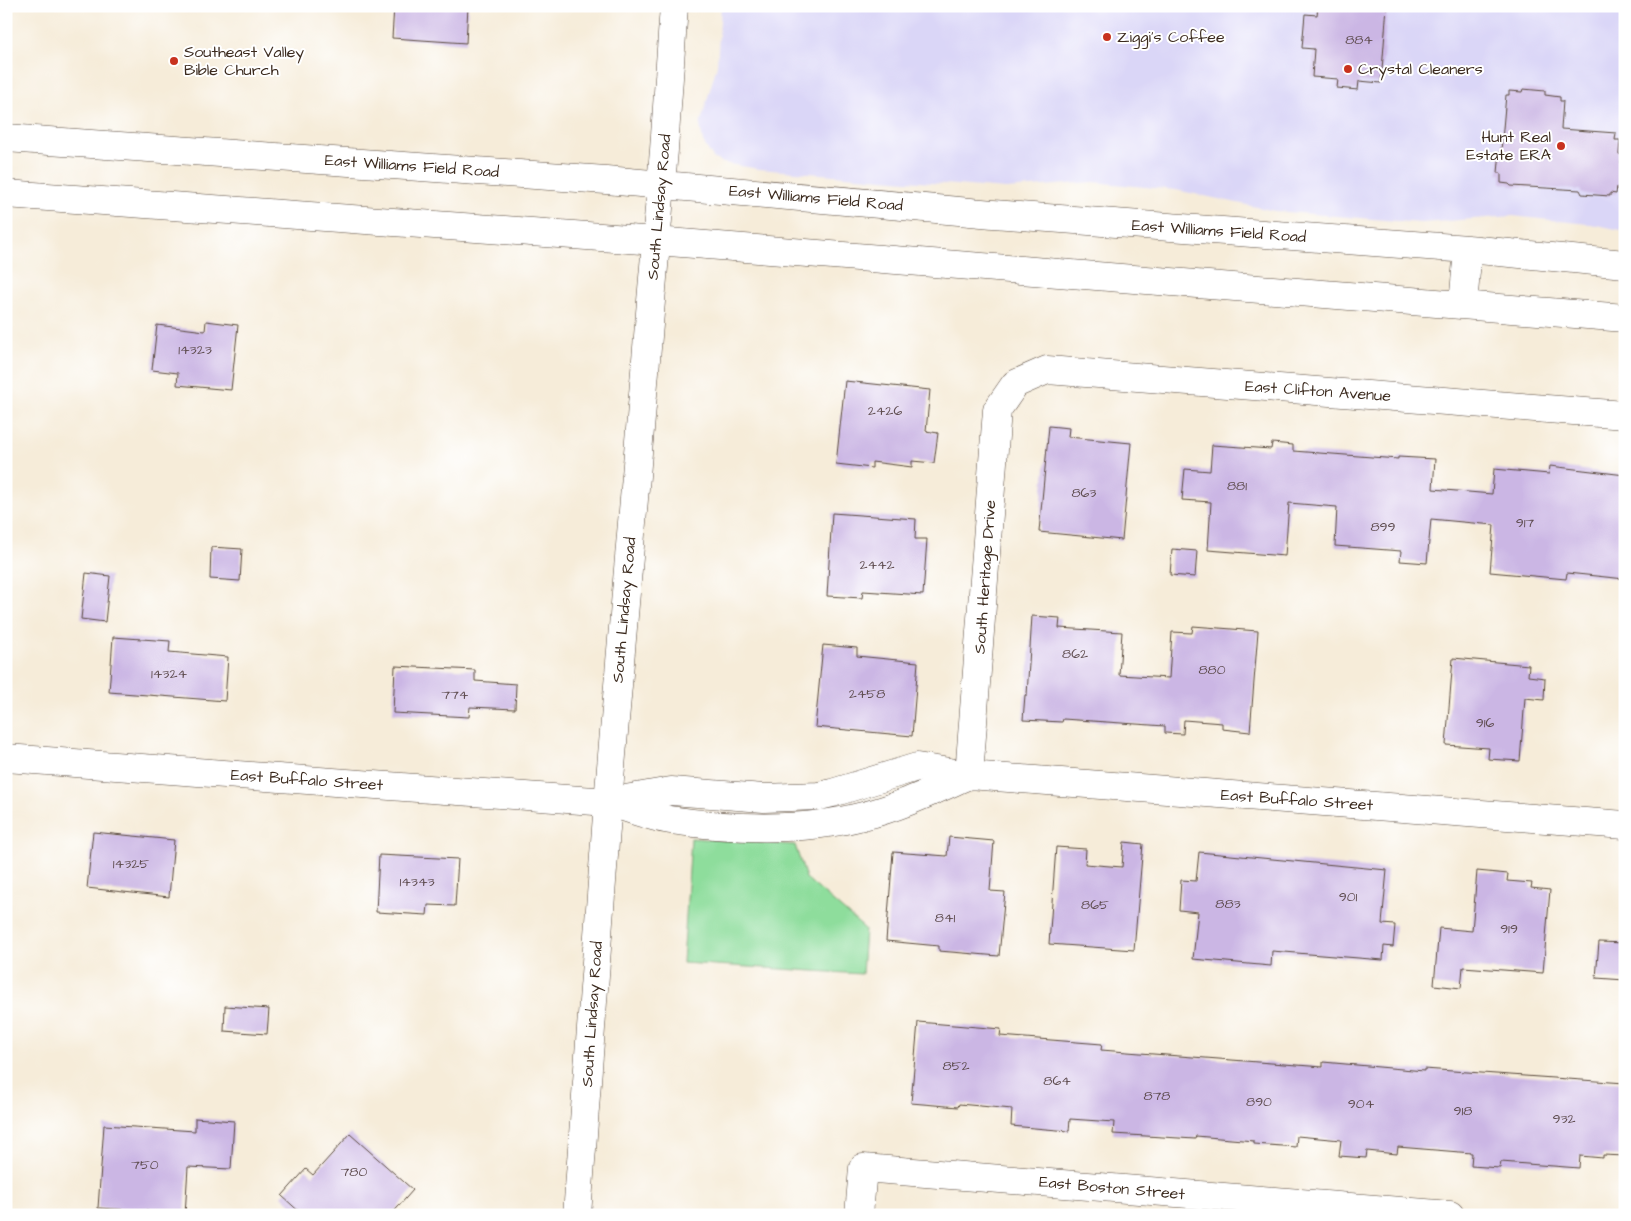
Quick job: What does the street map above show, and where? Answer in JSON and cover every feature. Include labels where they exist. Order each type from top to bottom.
[{"type":"main road","name":"South Lindsay Road","points":[[577,1215],[608,802],[661,185],[674,6]]},
{"type":"main road","name":"East Williams Field Road","points":[[6,138],[348,163],[459,169],[993,214],[1468,249],[1625,264]]},
{"type":"main road","points":[[6,194],[656,241],[1625,318]]},
{"type":"main road","points":[[1463,305],[1468,249]]},
{"type":"main road","name":"East Clifton Avenue","points":[[1015,384],[1047,370],[1625,415]]},
{"type":"main road","name":"South Heritage Drive","points":[[969,775],[997,410],[1015,384]]},
{"type":"main road","name":"East Buffalo Street","points":[[6,758],[608,802],[671,791],[764,798],[819,796],[917,767],[969,775],[1625,825]]},
{"type":"main road","name":"East Boston Street","points":[[859,1215],[863,1168],[1450,1215]]},
{"type":"shaded area","points":[[721,6],[1625,6],[1625,231],[1597,225],[1513,216],[1421,223],[1275,211],[1176,190],[1093,182],[1006,189],[759,169],[723,163],[713,158],[703,142],[700,125],[717,65]]},
{"type":"green space","points":[[691,838],[795,845],[806,878],[865,929],[862,974],[683,963]]},
{"type":"building","points":[[394,6],[468,6],[466,43],[392,38]]},
{"type":"building","points":[[1318,6],[1387,6],[1381,83],[1359,81],[1358,90],[1337,88],[1338,79],[1312,77],[1314,49],[1302,48],[1305,14],[1317,15]]},
{"type":"building","name":"Hunt Real Estate ERA","points":[[1523,89],[1545,91],[1545,95],[1560,97],[1560,101],[1563,101],[1561,129],[1616,133],[1615,140],[1620,140],[1619,154],[1622,155],[1621,163],[1623,163],[1621,187],[1617,187],[1616,194],[1610,193],[1610,196],[1582,194],[1580,190],[1511,186],[1501,183],[1501,173],[1498,173],[1506,95],[1509,95],[1509,91],[1522,92]]},
{"type":"building","points":[[206,321],[238,325],[231,390],[177,385],[178,373],[152,370],[157,325],[205,331]]},
{"type":"building","points":[[845,381],[930,390],[926,431],[938,433],[934,463],[912,461],[912,467],[872,462],[872,468],[836,464]]},
{"type":"building","points":[[1049,426],[1069,428],[1068,437],[1131,443],[1122,540],[1039,532]]},
{"type":"building","points":[[1272,443],[1293,445],[1293,451],[1398,459],[1398,457],[1435,459],[1433,489],[1492,494],[1494,469],[1549,474],[1550,466],[1625,475],[1625,579],[1567,573],[1566,579],[1490,572],[1494,525],[1431,519],[1427,563],[1400,561],[1401,551],[1335,546],[1337,507],[1289,503],[1285,556],[1208,550],[1211,502],[1182,500],[1185,469],[1210,471],[1212,445],[1271,449]]},
{"type":"building","points":[[832,513],[916,519],[915,539],[927,539],[923,595],[863,591],[862,598],[827,596]]},
{"type":"building","points":[[211,547],[242,549],[240,581],[210,579]]},
{"type":"building","points":[[1172,549],[1197,551],[1195,577],[1170,575]]},
{"type":"building","points":[[86,573],[110,576],[105,622],[81,619]]},
{"type":"building","points":[[1032,616],[1060,618],[1059,628],[1122,632],[1119,675],[1169,678],[1172,632],[1192,633],[1193,626],[1258,631],[1250,732],[1222,729],[1222,723],[1184,720],[1183,734],[1165,733],[1165,726],[1063,719],[1062,722],[1023,720],[1025,695],[1027,695]]},
{"type":"building","points":[[113,637],[170,641],[169,652],[228,657],[225,701],[109,692]]},
{"type":"building","points":[[823,645],[857,648],[857,656],[918,662],[912,736],[815,727]]},
{"type":"building","points":[[1453,658],[1529,665],[1528,676],[1545,678],[1544,700],[1525,698],[1520,761],[1488,759],[1489,748],[1446,745]]},
{"type":"building","points":[[395,666],[475,670],[475,681],[516,684],[515,709],[470,707],[469,717],[393,713]]},
{"type":"building","points":[[93,832],[174,840],[169,897],[87,888]]},
{"type":"building","points":[[949,837],[994,841],[990,891],[1005,892],[999,956],[939,951],[939,946],[886,941],[893,852],[947,856]]},
{"type":"building","points":[[1124,842],[1143,844],[1134,950],[1049,944],[1056,847],[1086,849],[1085,864],[1122,867]]},
{"type":"building","points":[[1199,852],[1387,870],[1382,924],[1395,925],[1393,947],[1384,946],[1383,960],[1272,951],[1271,966],[1193,959],[1198,912],[1179,910],[1181,880],[1196,881]]},
{"type":"building","points":[[379,855],[458,859],[455,906],[428,905],[427,915],[376,912]]},
{"type":"building","points":[[1477,871],[1508,874],[1507,881],[1532,883],[1531,888],[1550,890],[1543,973],[1463,967],[1461,988],[1434,985],[1439,928],[1472,931]]},
{"type":"building","points":[[1599,942],[1625,943],[1625,980],[1596,978]]},
{"type":"building","points":[[225,1006],[269,1009],[267,1034],[224,1031]]},
{"type":"building","points":[[918,1022],[1001,1029],[1000,1036],[1102,1044],[1101,1050],[1323,1067],[1323,1062],[1424,1071],[1424,1069],[1625,1083],[1625,1156],[1603,1155],[1603,1158],[1580,1156],[1579,1168],[1501,1162],[1500,1168],[1471,1166],[1472,1153],[1398,1147],[1397,1154],[1367,1151],[1366,1158],[1339,1156],[1341,1140],[1297,1136],[1296,1147],[1254,1144],[1254,1141],[1196,1136],[1195,1139],[1113,1134],[1114,1122],[1070,1119],[1069,1131],[1011,1126],[1012,1109],[959,1104],[958,1107],[911,1103]]},
{"type":"building","points":[[195,1118],[234,1121],[231,1169],[188,1167],[185,1215],[148,1215],[148,1211],[98,1208],[104,1125],[195,1131]]},
{"type":"building","points":[[350,1134],[413,1190],[391,1215],[303,1215],[282,1196],[306,1169],[313,1175]]},
{"type":"place","name":"Ziggi's Coffee","points":[[1107,37]]},
{"type":"place","name":"Southeast Valley Bible Church","points":[[174,61]]},
{"type":"place","name":"Crystal Cleaners","points":[[1348,69]]},
{"type":"place","name":"Hunt Real Estate ERA","points":[[1561,146]]}]
